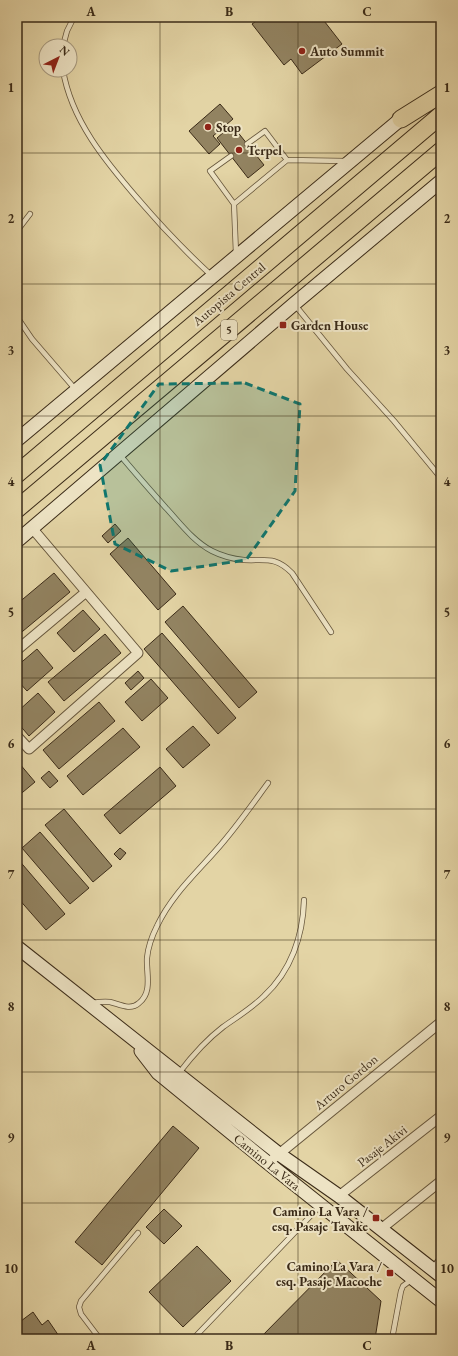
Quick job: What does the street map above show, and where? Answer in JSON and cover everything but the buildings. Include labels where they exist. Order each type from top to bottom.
[{"type":"highway","points":[[401,119],[441,94]]},
{"type":"highway","name":"Autopista Central","points":[[17,474],[441,115]]},
{"type":"highway","name":"Autopista Central","points":[[17,510],[441,151]]},
{"type":"street","points":[[17,440],[441,84]]},
{"type":"street","points":[[17,541],[294,304],[441,181]]},
{"type":"street","points":[[17,736],[29,750],[138,653],[32,528]]},
{"type":"street","points":[[17,650],[86,592]]},
{"type":"street","name":"Camino La Vara","points":[[17,948],[280,1154],[435,1268],[413,1278]]},
{"type":"street","name":"Arturo Gordon","points":[[268,1163],[441,1022]]},
{"type":"street","name":"Camino La Vara","points":[[129,1036],[158,1073],[441,1301]]},
{"type":"street","name":"Pasaje Akivi","points":[[339,1196],[441,1116]]},
{"type":"street","points":[[381,1229],[441,1181]]},
{"type":"lane","points":[[65,38],[74,17]]},
{"type":"lane","points":[[64,78],[65,87],[73,105],[92,141],[104,158],[158,222],[194,260],[212,276]]},
{"type":"lane","points":[[247,144],[265,131],[287,160]]},
{"type":"lane","points":[[231,156],[210,171],[234,204],[236,256]]},
{"type":"lane","points":[[234,204],[287,160],[350,161]]},
{"type":"lane","points":[[17,231],[30,214]]},
{"type":"lane","points":[[294,304],[347,369],[394,421],[441,478]]},
{"type":"lane","points":[[17,317],[32,339],[76,390]]},
{"type":"lane","points":[[118,454],[184,528],[212,551],[243,560],[270,560],[288,568],[331,632]]},
{"type":"lane","points":[[88,1004],[109,1002],[128,1007],[139,1003],[148,986],[148,949],[165,910],[182,887],[224,840],[268,782]]},
{"type":"lane","points":[[178,1075],[192,1057],[211,1037],[260,1000],[281,976],[292,957],[299,935],[304,900]]},
{"type":"lane","points":[[193,1339],[321,1205]]},
{"type":"lane","points":[[100,1339],[81,1314],[79,1307],[81,1301],[138,1233]]},
{"type":"lane","points":[[392,1339],[401,1291],[403,1286],[413,1278]]},
{"type":"highlighted area","points":[[245,383],[300,404],[295,491],[246,560],[171,571],[115,544],[100,465],[159,384]]},
{"type":"place","name":"Auto Summit","points":[[302,51]]},
{"type":"place","name":"Stop","points":[[208,127]]},
{"type":"place","name":"Terpel","points":[[239,150]]},
{"type":"place","name":"Garden House","points":[[283,325]]},
{"type":"place","name":"Camino La Vara / esq. Pasaje Tavake","points":[[376,1218]]},
{"type":"place","name":"Camino La Vara / esq. Pasaje Macoche","points":[[390,1273]]}]
